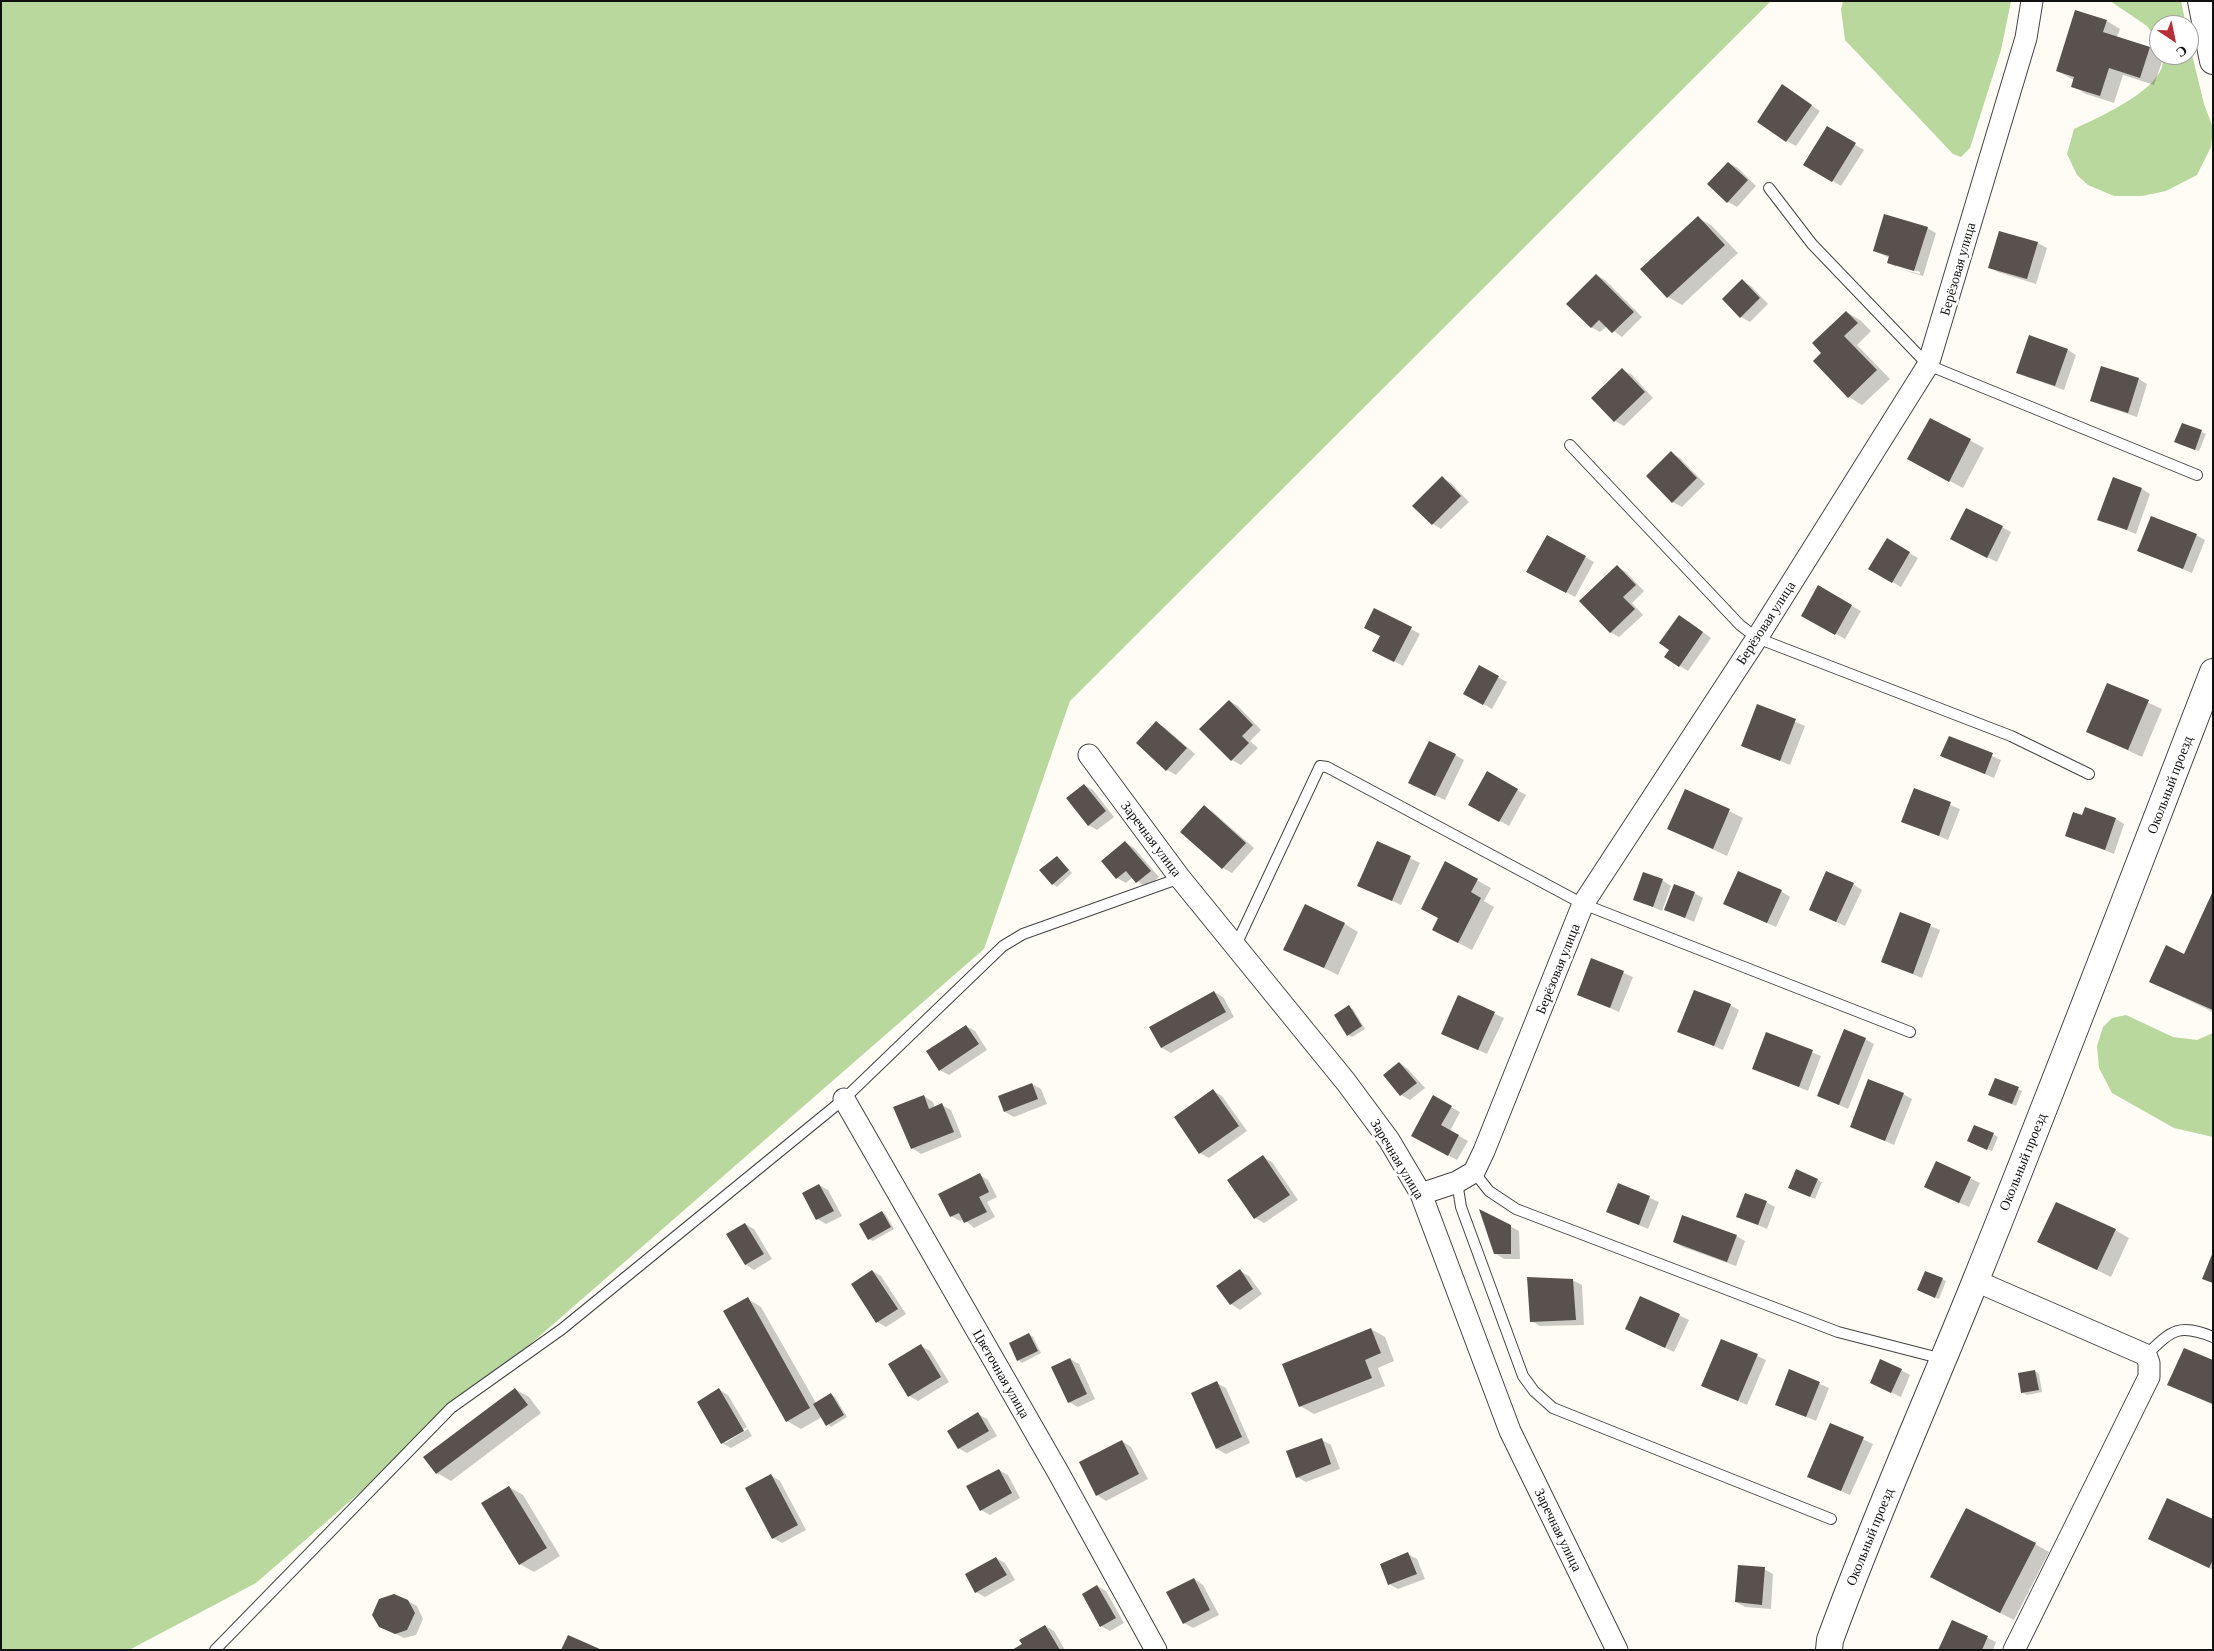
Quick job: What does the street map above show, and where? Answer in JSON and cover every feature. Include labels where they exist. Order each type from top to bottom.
[{"type":"street","name":"Берёзовая улица","points":[[1466,1177],[1484,1151],[1583,904],[1757,638],[1928,365],[2026,38],[2032,1]]},
{"type":"street","points":[[2202,1],[2213,61]]},
{"type":"street","name":"Окольный проезд","points":[[1829,1650],[1830,1640],[1850,1584],[1976,1281],[2052,1090],[2213,672]]},
{"type":"street","name":"Заречная улица","points":[[1089,755],[1180,878],[1346,1082],[1389,1140],[1421,1194],[1510,1432],[1612,1649]]},
{"type":"street","name":"Цветочная улица","points":[[844,1099],[1053,1463],[1156,1650]]},
{"type":"street","points":[[1421,1194],[1466,1177]]},
{"type":"street","points":[[1976,1281],[2146,1355],[2149,1363],[2149,1377],[2014,1650]]},
{"type":"lane","points":[[1769,188],[1812,244],[1928,365],[2197,475]]},
{"type":"lane","points":[[1570,445],[1740,625],[1757,638],[2011,736],[2088,774]]},
{"type":"lane","points":[[1236,945],[1320,766],[1327,767],[1583,904],[1910,1032]]},
{"type":"lane","points":[[215,1650],[451,1408],[562,1329],[844,1099],[1003,946],[1023,934],[1180,878]]},
{"type":"lane","points":[[1831,1519],[1553,1408],[1534,1391],[1523,1376],[1461,1207],[1466,1177],[1516,1210],[1838,1332],[1944,1360]]},
{"type":"lane","points":[[2146,1355],[2164,1337],[2180,1329],[2193,1330],[2213,1337]]},
{"type":"green space","points":[[1,1],[1771,1],[1070,701],[984,949],[256,1583],[129,1650],[1,1650]]},
{"type":"green space","points":[[1843,1],[2011,1],[2001,50],[1970,148],[1961,157],[1953,154],[1845,40],[1841,9]]},
{"type":"green space","points":[[2110,1],[2181,1],[2184,15],[2149,15],[2149,29]]},
{"type":"green space","points":[[2162,65],[2195,65],[2204,104],[2213,128],[2211,147],[2197,175],[2166,191],[2142,196],[2114,196],[2088,185],[2077,175],[2067,154],[2074,129],[2130,100],[2156,78]]},
{"type":"green space","points":[[2126,1015],[2173,1037],[2197,1040],[2213,1033],[2213,1137],[2174,1128],[2112,1093],[2099,1068],[2097,1046],[2103,1027],[2112,1018]]},
{"type":"building","points":[[2075,10],[2107,20],[2103,32],[2149,47],[2140,78],[2109,68],[2100,96],[2071,87],[2074,77],[2056,71]]},
{"type":"building","points":[[1782,84],[1812,105],[1786,142],[1757,122]]},
{"type":"building","points":[[1827,126],[1856,143],[1832,182],[1803,165]]},
{"type":"building","points":[[1728,162],[1748,180],[1727,203],[1707,184]]},
{"type":"building","points":[[1884,214],[1928,227],[1914,271],[1887,263],[1889,256],[1873,251]]},
{"type":"building","points":[[1698,216],[1725,245],[1667,298],[1640,269]]},
{"type":"building","points":[[1999,231],[2038,242],[2027,279],[1988,268]]},
{"type":"building","points":[[1596,274],[1634,312],[1612,333],[1599,320],[1591,328],[1566,304]]},
{"type":"building","points":[[1742,279],[1760,298],[1740,318],[1722,299]]},
{"type":"building","points":[[1846,311],[1858,323],[1844,336],[1877,370],[1848,398],[1813,361],[1821,353],[1812,343]]},
{"type":"building","points":[[2029,335],[2068,349],[2055,386],[2016,373]]},
{"type":"building","points":[[2101,366],[2139,378],[2128,413],[2090,401]]},
{"type":"building","points":[[1622,368],[1645,392],[1614,422],[1591,398]]},
{"type":"building","points":[[1930,418],[1971,439],[1949,482],[1907,459]]},
{"type":"building","points":[[2182,423],[2202,430],[2195,450],[2174,442]]},
{"type":"building","points":[[1671,451],[1697,478],[1672,503],[1646,476]]},
{"type":"building","points":[[1442,476],[1461,496],[1432,525],[1412,506]]},
{"type":"building","points":[[2113,477],[2142,488],[2127,530],[2097,520]]},
{"type":"building","points":[[1966,508],[2003,526],[1987,558],[1950,539]]},
{"type":"building","points":[[2151,516],[2197,534],[2183,569],[2137,551]]},
{"type":"building","points":[[1547,535],[1586,556],[1566,593],[1526,572]]},
{"type":"building","points":[[1887,538],[1910,552],[1892,583],[1868,569]]},
{"type":"building","points":[[1617,565],[1636,585],[1623,597],[1635,609],[1610,633],[1579,601]]},
{"type":"building","points":[[1818,585],[1852,605],[1835,635],[1801,616]]},
{"type":"building","points":[[1374,608],[1412,627],[1394,662],[1372,651],[1380,636],[1364,628]]},
{"type":"building","points":[[1679,615],[1703,632],[1679,667],[1664,657],[1669,650],[1659,643]]},
{"type":"building","points":[[1479,665],[1499,676],[1483,705],[1463,694]]},
{"type":"building","points":[[2107,683],[2149,700],[2128,750],[2086,732]]},
{"type":"building","points":[[1229,700],[1253,725],[1242,736],[1249,743],[1231,761],[1199,729]]},
{"type":"building","points":[[1757,704],[1796,719],[1780,761],[1741,746]]},
{"type":"building","points":[[1156,721],[1187,748],[1166,771],[1136,743]]},
{"type":"building","points":[[1949,736],[1993,753],[1985,774],[1940,756]]},
{"type":"building","points":[[1429,741],[1456,754],[1435,796],[1408,783]]},
{"type":"building","points":[[1487,771],[1518,789],[1499,822],[1468,805]]},
{"type":"building","points":[[1084,784],[1106,811],[1088,826],[1066,798]]},
{"type":"building","points":[[1914,788],[1951,802],[1939,836],[1901,822]]},
{"type":"building","points":[[1685,789],[1730,809],[1713,849],[1667,829]]},
{"type":"building","points":[[1204,805],[1246,843],[1222,869],[1180,832]]},
{"type":"building","points":[[2085,807],[2116,818],[2105,850],[2065,836],[2073,812],[2082,815]]},
{"type":"building","points":[[1125,841],[1151,871],[1136,883],[1126,871],[1116,879],[1101,861]]},
{"type":"building","points":[[1377,841],[1411,856],[1392,901],[1357,886]]},
{"type":"building","points":[[1057,856],[1069,870],[1052,885],[1039,870]]},
{"type":"building","points":[[1445,861],[1478,879],[1471,892],[1481,898],[1458,943],[1432,930],[1438,918],[1421,909]]},
{"type":"building","points":[[1738,871],[1782,890],[1767,923],[1723,904]]},
{"type":"building","points":[[1826,871],[1854,883],[1836,922],[1809,910]]},
{"type":"building","points":[[1643,872],[1663,879],[1653,907],[1633,900]]},
{"type":"building","points":[[1674,884],[1695,892],[1685,918],[1664,910]]},
{"type":"building","points":[[2213,891],[2213,1010],[2149,982],[2166,945],[2184,954]]},
{"type":"building","points":[[1305,904],[1345,923],[1324,968],[1283,950]]},
{"type":"building","points":[[1900,912],[1931,924],[1913,974],[1881,962]]},
{"type":"building","points":[[1591,958],[1624,971],[1610,1008],[1577,995]]},
{"type":"building","points":[[1694,990],[1731,1004],[1714,1046],[1677,1032]]},
{"type":"building","points":[[1214,991],[1226,1012],[1161,1048],[1149,1027]]},
{"type":"building","points":[[1458,995],[1495,1012],[1478,1050],[1441,1034]]},
{"type":"building","points":[[1349,1005],[1362,1026],[1347,1036],[1334,1015]]},
{"type":"building","points":[[966,1025],[979,1044],[939,1071],[926,1051]]},
{"type":"building","points":[[1844,1029],[1866,1038],[1839,1105],[1817,1096]]},
{"type":"building","points":[[1766,1032],[1813,1050],[1799,1087],[1752,1069]]},
{"type":"building","points":[[1399,1062],[1417,1083],[1400,1096],[1383,1075]]},
{"type":"building","points":[[1995,1078],[2019,1087],[2012,1104],[1988,1095]]},
{"type":"building","points":[[1868,1079],[1904,1093],[1885,1141],[1850,1127]]},
{"type":"building","points":[[1032,1083],[1038,1099],[1004,1112],[998,1096]]},
{"type":"building","points":[[1213,1089],[1239,1126],[1199,1154],[1174,1117]]},
{"type":"building","points":[[924,1095],[929,1109],[942,1103],[954,1132],[911,1149],[893,1107]]},
{"type":"building","points":[[1433,1095],[1452,1106],[1441,1125],[1459,1135],[1448,1156],[1411,1136]]},
{"type":"building","points":[[1974,1125],[1994,1133],[1987,1150],[1967,1141]]},
{"type":"building","points":[[1263,1155],[1290,1195],[1254,1219],[1227,1180]]},
{"type":"building","points":[[1936,1161],[1971,1177],[1959,1203],[1924,1187]]},
{"type":"building","points":[[1796,1169],[1818,1179],[1810,1197],[1788,1188]]},
{"type":"building","points":[[980,1173],[989,1192],[979,1197],[987,1212],[964,1223],[959,1213],[950,1217],[938,1194]]},
{"type":"building","points":[[1618,1183],[1650,1196],[1639,1225],[1606,1212]]},
{"type":"building","points":[[819,1184],[834,1211],[816,1220],[802,1193]]},
{"type":"building","points":[[1745,1193],[1767,1201],[1758,1225],[1736,1217]]},
{"type":"building","points":[[2056,1202],[2116,1229],[2097,1270],[2037,1242]]},
{"type":"building","points":[[1479,1209],[1511,1225],[1511,1254],[1494,1254]]},
{"type":"building","points":[[882,1211],[891,1227],[868,1240],[859,1224]]},
{"type":"building","points":[[1682,1215],[1737,1235],[1727,1262],[1673,1242]]},
{"type":"building","points":[[745,1223],[764,1254],[745,1265],[726,1234]]},
{"type":"building","points":[[2213,1252],[2213,1283],[2202,1279]]},
{"type":"building","points":[[1240,1269],[1253,1289],[1230,1305],[1216,1286]]},
{"type":"building","points":[[872,1270],[898,1309],[876,1323],[851,1284]]},
{"type":"building","points":[[1925,1271],[1943,1278],[1935,1298],[1917,1290]]},
{"type":"building","points":[[1527,1277],[1573,1279],[1576,1320],[1530,1322]]},
{"type":"building","points":[[1640,1296],[1680,1314],[1665,1348],[1625,1329]]},
{"type":"building","points":[[748,1297],[810,1408],[786,1422],[723,1311]]},
{"type":"building","points":[[1371,1328],[1381,1353],[1365,1360],[1372,1378],[1299,1407],[1282,1364]]},
{"type":"building","points":[[1029,1333],[1038,1351],[1017,1361],[1009,1343]]},
{"type":"building","points":[[1721,1339],[1758,1354],[1738,1401],[1701,1386]]},
{"type":"building","points":[[921,1344],[941,1377],[908,1397],[888,1364]]},
{"type":"building","points":[[2184,1348],[2213,1360],[2213,1404],[2167,1385]]},
{"type":"building","points":[[1070,1358],[1087,1394],[1068,1403],[1051,1367]]},
{"type":"building","points":[[1880,1359],[1902,1369],[1891,1393],[1870,1383]]},
{"type":"building","points":[[1789,1369],[1820,1382],[1806,1417],[1775,1405]]},
{"type":"building","points":[[2035,1370],[2039,1390],[2021,1393],[2018,1373]]},
{"type":"building","points":[[1217,1381],[1242,1437],[1216,1449],[1191,1393]]},
{"type":"building","points":[[515,1388],[528,1405],[436,1474],[423,1457]]},
{"type":"building","points":[[719,1388],[744,1431],[721,1444],[697,1402]]},
{"type":"building","points":[[831,1393],[844,1415],[826,1426],[813,1404]]},
{"type":"building","points":[[978,1412],[989,1431],[958,1449],[947,1431]]},
{"type":"building","points":[[1830,1423],[1864,1437],[1841,1491],[1807,1477]]},
{"type":"building","points":[[1322,1438],[1331,1464],[1296,1478],[1286,1451]]},
{"type":"building","points":[[1122,1440],[1139,1474],[1096,1496],[1079,1462]]},
{"type":"building","points":[[999,1469],[1012,1493],[980,1511],[966,1486]]},
{"type":"building","points":[[771,1474],[798,1525],[772,1539],[745,1488]]},
{"type":"building","points":[[509,1486],[547,1548],[519,1565],[481,1503]]},
{"type":"building","points":[[2167,1498],[2213,1519],[2213,1560],[2209,1568],[2148,1539]]},
{"type":"building","points":[[1966,1508],[2036,1543],[2000,1613],[1930,1577]]},
{"type":"building","points":[[1408,1552],[1417,1574],[1388,1585],[1380,1564]]},
{"type":"building","points":[[996,1557],[1007,1575],[975,1593],[965,1574]]},
{"type":"building","points":[[1738,1565],[1765,1567],[1762,1605],[1735,1602]]},
{"type":"building","points":[[1194,1578],[1210,1610],[1183,1624],[1166,1592]]},
{"type":"building","points":[[1097,1585],[1116,1618],[1100,1627],[1082,1594]]},
{"type":"building","points":[[394,1594],[408,1600],[415,1613],[407,1630],[395,1634],[379,1627],[372,1615],[379,1599]]},
{"type":"building","points":[[1952,1620],[1988,1636],[1982,1650],[1938,1650]]},
{"type":"building","points":[[1045,1625],[1060,1650],[1012,1650],[1022,1644],[1019,1640]]},
{"type":"building","points":[[568,1635],[602,1650],[561,1650]]}]
